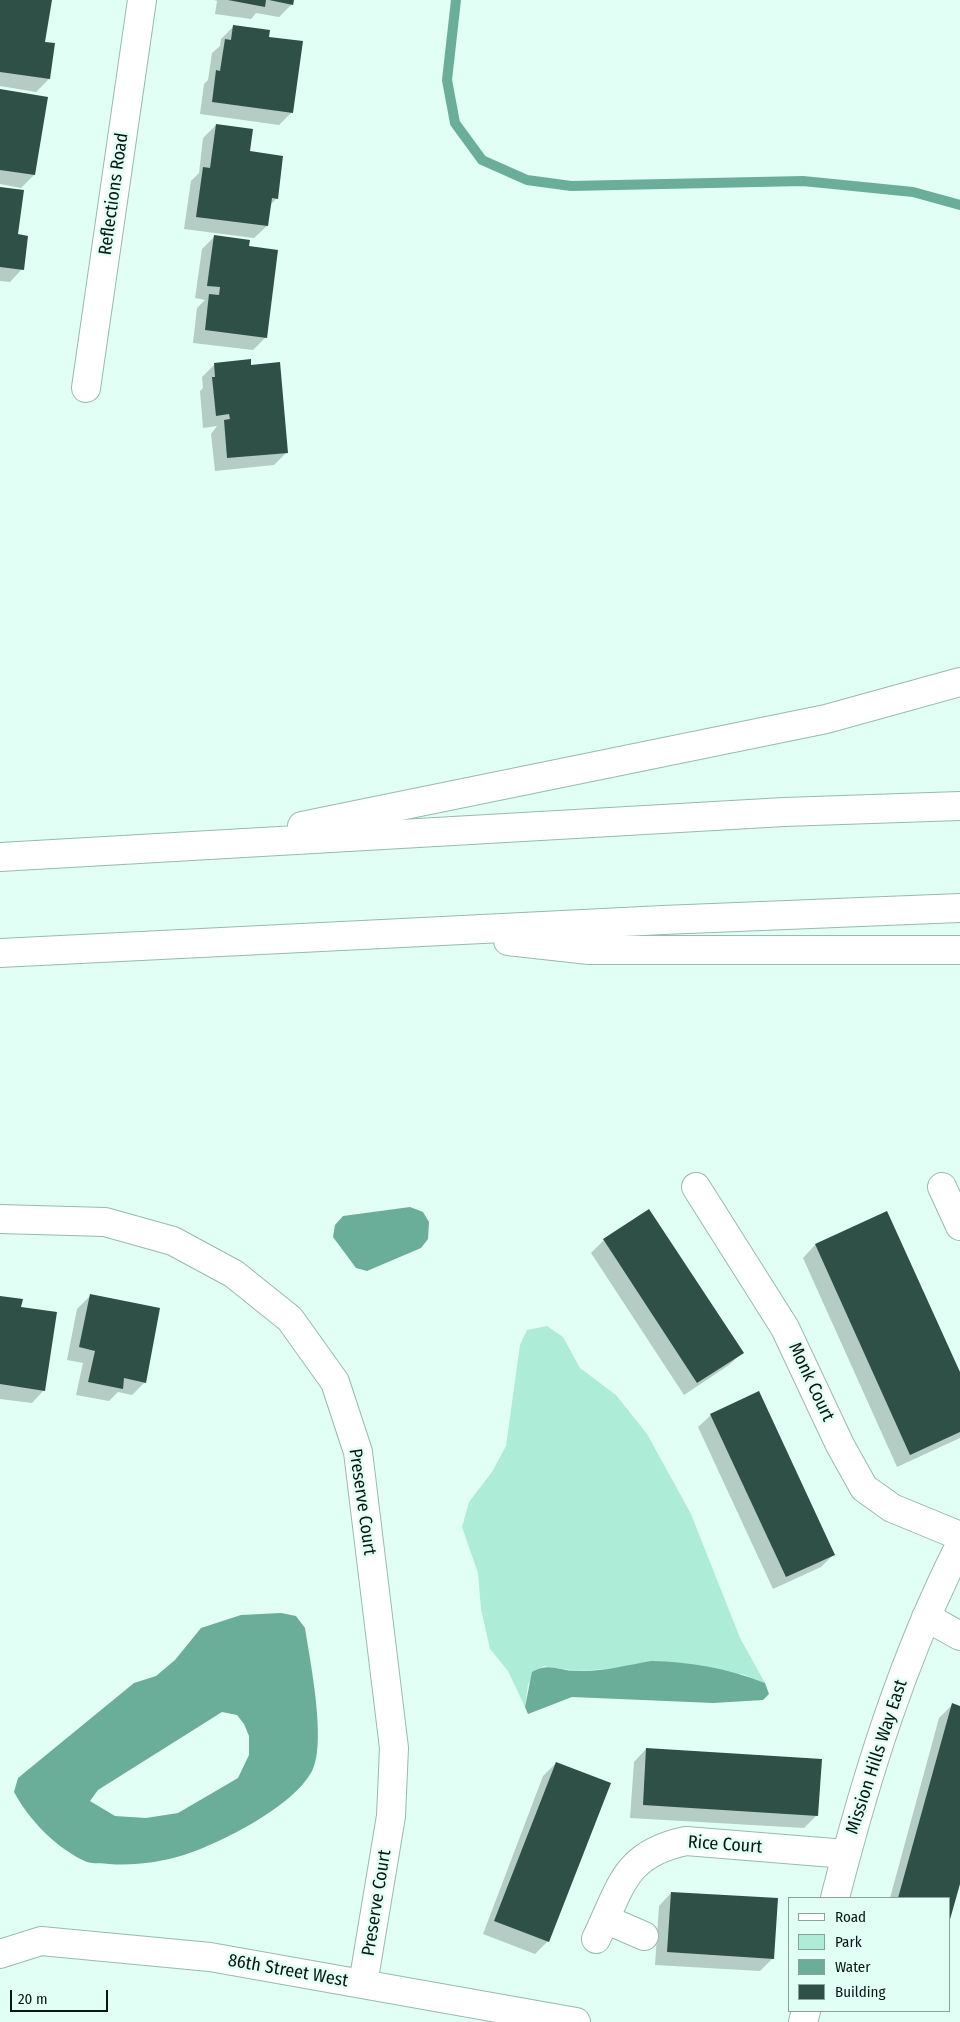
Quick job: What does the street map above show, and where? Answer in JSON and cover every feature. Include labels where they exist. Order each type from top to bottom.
[{"type":"main road","name":"Reflections Road","points":[[86,388],[142,0]]},
{"type":"main road","points":[[210,845],[826,719],[960,682]]},
{"type":"main road","points":[[0,857],[764,814],[960,806]]},
{"type":"main road","points":[[0,953],[960,908]]},
{"type":"main road","points":[[425,932],[589,950],[960,950]]},
{"type":"main road","name":"Monk Court","points":[[696,1187],[785,1328],[840,1446],[864,1488],[892,1508],[960,1536]]},
{"type":"main road","points":[[942,1187],[960,1226]]},
{"type":"main road","name":"Preserve Court","points":[[0,1219],[105,1222],[173,1241],[234,1274],[290,1319],[335,1382],[358,1452],[394,1748],[391,1816],[364,1984]]},
{"type":"main road","name":"Mission Hills Way East","points":[[835,1897],[846,1854],[895,1695],[926,1617],[960,1545]]},
{"type":"main road","points":[[926,1617],[960,1636]]},
{"type":"main road","name":"Rice Court","points":[[644,1936],[601,1929],[628,1872],[648,1853],[665,1845],[686,1841],[846,1854]]},
{"type":"main road","name":"86th Street West","points":[[0,1954],[41,1941],[210,1957],[576,2022]]},
{"type":"green space","points":[[547,1326],[563,1337],[580,1368],[616,1395],[647,1434],[691,1514],[740,1638],[765,1683],[742,1674],[605,1669],[577,1671],[543,1666],[528,1684],[525,1707],[508,1671],[490,1649],[481,1609],[478,1573],[462,1527],[469,1502],[492,1472],[506,1446],[520,1345],[527,1330]]},
{"type":"water","points":[[410,1207],[423,1212],[429,1222],[428,1239],[421,1248],[367,1271],[356,1268],[333,1237],[335,1225],[343,1216]]},
{"type":"water","points":[[281,1613],[296,1616],[305,1628],[316,1701],[318,1741],[312,1771],[303,1784],[290,1797],[255,1822],[217,1842],[166,1860],[128,1864],[89,1863],[65,1850],[45,1833],[20,1803],[14,1792],[18,1778],[134,1683],[156,1676],[175,1660],[201,1628],[241,1615]],"holes":[[[222,1712],[237,1715],[244,1724],[249,1736],[249,1755],[238,1778],[178,1813],[146,1818],[115,1816],[90,1801],[98,1790]]]},
{"type":"water","points":[[651,1661],[695,1664],[737,1673],[765,1683],[769,1694],[763,1700],[713,1703],[572,1697],[528,1714],[525,1707],[532,1672],[538,1669],[549,1667],[570,1671],[586,1671]]},
{"type":"building","points":[[0,0],[52,0],[45,42],[55,43],[50,79],[0,72]]},
{"type":"building","points":[[228,0],[266,0],[265,7]]},
{"type":"building","points":[[269,0],[294,0],[293,5]]},
{"type":"building","points":[[233,25],[270,30],[269,37],[303,41],[293,113],[212,102],[216,70],[220,71],[225,39],[231,40]]},
{"type":"building","points":[[0,89],[48,97],[35,175],[0,170]]},
{"type":"building","points":[[216,124],[253,129],[250,151],[283,156],[278,199],[272,198],[268,226],[196,217],[203,167],[210,168]]},
{"type":"building","points":[[0,187],[24,190],[18,234],[28,236],[24,270],[0,267]]},
{"type":"building","points":[[214,235],[250,240],[249,246],[278,250],[267,338],[205,330],[209,294],[219,295],[220,287],[207,286]]},
{"type":"building","points":[[251,359],[251,365],[280,362],[288,453],[227,458],[224,420],[230,419],[229,414],[216,416],[212,377],[215,377],[214,363]]},
{"type":"building","points":[[649,1209],[744,1353],[697,1383],[603,1239]]},
{"type":"building","points":[[887,1211],[960,1372],[960,1432],[910,1455],[815,1244]]},
{"type":"building","points":[[90,1294],[160,1308],[146,1383],[124,1378],[123,1389],[88,1382],[95,1351],[79,1347]]},
{"type":"building","points":[[0,1296],[23,1299],[21,1307],[57,1312],[45,1391],[0,1384]]},
{"type":"building","points":[[759,1391],[835,1555],[786,1577],[710,1414]]},
{"type":"building","points":[[952,1703],[960,1706],[960,1884],[950,1919],[950,1897],[898,1897]]},
{"type":"building","points":[[646,1748],[822,1759],[818,1816],[643,1805]]},
{"type":"building","points":[[556,1762],[611,1783],[549,1942],[494,1921]]},
{"type":"building","points":[[671,1892],[778,1898],[774,1959],[667,1952]]},
{"type":"waterway","points":[[456,0],[447,80],[455,123],[482,160],[527,180],[571,186],[803,181],[913,192],[960,205]]}]
